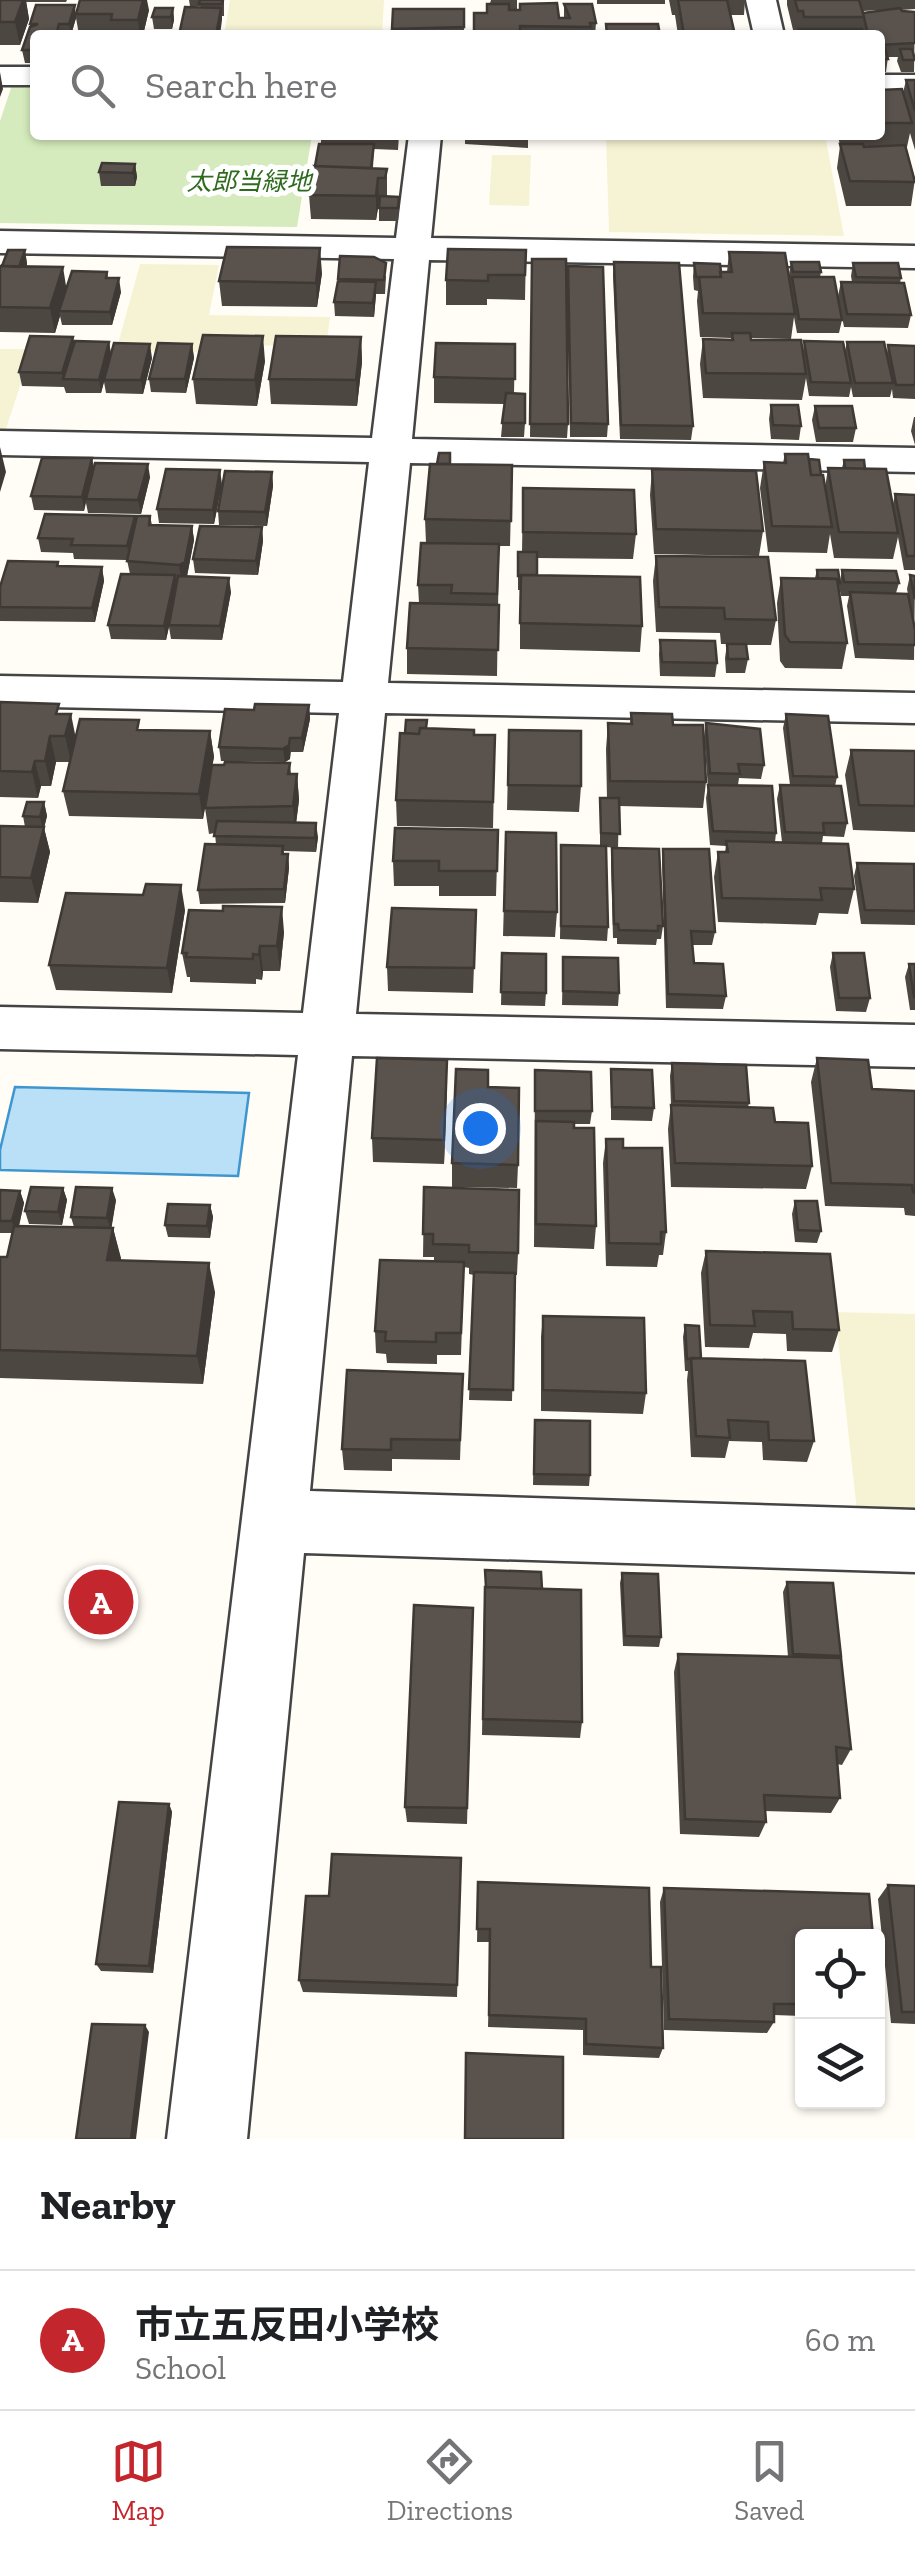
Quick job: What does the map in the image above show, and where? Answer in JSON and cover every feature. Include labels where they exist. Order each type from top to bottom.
[{"type":"street","points":[[761,0],[768,30]]},
{"type":"street","points":[[0,76],[30,76]]},
{"type":"street","points":[[885,85],[915,85]]},
{"type":"street","points":[[207,2139],[424,140]]},
{"type":"street","points":[[0,242],[915,257]]},
{"type":"street","points":[[0,442],[915,460]]},
{"type":"street","points":[[0,691],[915,708]]},
{"type":"street","points":[[0,1028],[915,1046]]},
{"type":"street","points":[[274,1521],[915,1540]]},
{"type":"shaded area","points":[[230,0],[384,0],[382,30],[225,30]]},
{"type":"shaded area","points":[[606,140],[826,140],[844,236],[609,232]]},
{"type":"shaded area","points":[[492,155],[531,155],[529,206],[489,205]]},
{"type":"shaded area","points":[[140,264],[219,265],[209,315],[330,317],[326,347],[203,344],[200,352],[116,351]]},
{"type":"shaded area","points":[[0,349],[32,349],[6,429],[0,429]]},
{"type":"shaded area","points":[[835,1312],[915,1314],[915,1513],[857,1511]]},
{"type":"green space","name":"太郎当緑地","points":[[12,85],[30,86],[30,140],[311,140],[297,227],[0,223],[0,121]]},
{"type":"water","points":[[15,1087],[249,1093],[238,1176],[0,1170],[0,1150]]},
{"type":"building","points":[[0,0],[23,0],[15,22],[0,22]]},
{"type":"building","points":[[80,0],[143,0],[138,20],[111,20],[112,14],[76,14]]},
{"type":"building","points":[[200,0],[223,0],[222,4],[199,4]]},
{"type":"building","points":[[678,0],[727,0],[734,30],[683,30]]},
{"type":"building","points":[[795,0],[859,0],[864,17],[804,17]]},
{"type":"building","points":[[557,3],[559,18],[570,18],[564,4],[592,4],[596,23],[590,23],[591,27],[474,30],[474,13],[487,13],[487,4],[509,4],[509,10],[520,10],[520,4]]},
{"type":"building","points":[[36,5],[75,5],[69,24],[59,24],[57,30],[30,30],[30,50],[22,50],[30,27],[38,24],[30,24]]},
{"type":"building","points":[[185,7],[221,8],[217,30],[180,30]]},
{"type":"building","points":[[155,8],[173,8],[171,17],[152,17]]},
{"type":"building","points":[[900,8],[915,12],[915,43],[885,45],[885,30],[867,30],[863,13]]},
{"type":"building","points":[[393,9],[464,9],[464,27],[392,29]]},
{"type":"building","points":[[606,24],[658,24],[659,30],[607,30]]},
{"type":"building","points":[[799,29],[862,30],[799,30]]},
{"type":"building","points":[[900,49],[912,49],[915,60],[903,60]]},
{"type":"building","points":[[906,80],[915,80],[915,111]]},
{"type":"building","points":[[902,89],[912,123],[885,123],[885,90]]},
{"type":"building","points":[[319,144],[374,144],[371,168],[315,166]]},
{"type":"building","points":[[840,144],[905,145],[915,182],[850,181]]},
{"type":"building","points":[[102,163],[135,164],[133,173],[99,172]]},
{"type":"building","points":[[313,166],[387,169],[385,178],[378,178],[376,196],[309,195]]},
{"type":"building","points":[[380,196],[399,197],[398,208],[379,208]]},
{"type":"building","points":[[227,247],[320,248],[316,283],[219,281]]},
{"type":"building","points":[[448,249],[526,250],[525,275],[488,275],[488,281],[446,280]]},
{"type":"building","points":[[8,250],[25,250],[19,267],[2,266]]},
{"type":"building","points":[[729,252],[785,253],[795,314],[703,313],[699,277],[721,277],[720,272],[732,272]]},
{"type":"building","points":[[340,256],[374,257],[386,263],[384,280],[338,279]]},
{"type":"building","points":[[532,259],[566,259],[568,424],[530,424]]},
{"type":"building","points":[[614,262],[679,263],[693,426],[621,425]]},
{"type":"building","points":[[791,262],[819,262],[821,272],[793,272]]},
{"type":"building","points":[[694,263],[720,264],[720,277],[696,277]]},
{"type":"building","points":[[853,263],[898,263],[901,278],[856,277]]},
{"type":"building","points":[[0,266],[63,267],[50,308],[0,307]]},
{"type":"building","points":[[568,266],[603,267],[608,424],[571,423]]},
{"type":"building","points":[[72,271],[107,272],[106,278],[119,278],[110,312],[59,311]]},
{"type":"building","points":[[792,277],[834,277],[842,320],[799,319]]},
{"type":"building","points":[[338,281],[376,282],[373,303],[334,302]]},
{"type":"building","points":[[841,282],[904,283],[911,315],[847,314]]},
{"type":"building","points":[[732,333],[750,333],[751,340],[801,340],[806,374],[706,373],[703,339],[733,340]]},
{"type":"building","points":[[203,335],[263,336],[255,380],[193,379]]},
{"type":"building","points":[[30,336],[73,337],[62,373],[19,372]]},
{"type":"building","points":[[276,336],[361,337],[356,380],[269,379]]},
{"type":"building","points":[[75,341],[109,342],[99,380],[63,379]]},
{"type":"building","points":[[804,341],[843,342],[851,383],[811,382]]},
{"type":"building","points":[[847,342],[884,342],[893,383],[855,383]]},
{"type":"building","points":[[114,343],[150,344],[141,380],[104,380]]},
{"type":"building","points":[[158,343],[192,344],[185,379],[149,379]]},
{"type":"building","points":[[436,343],[515,344],[515,379],[434,377]]},
{"type":"building","points":[[888,345],[915,346],[915,385],[896,385]]},
{"type":"building","points":[[506,393],[525,394],[525,423],[502,423]]},
{"type":"building","points":[[771,405],[798,405],[801,426],[773,425]]},
{"type":"building","points":[[815,406],[852,406],[856,428],[819,428]]},
{"type":"building","points":[[439,453],[450,453],[450,464],[437,464]]},
{"type":"building","points":[[785,454],[808,454],[811,475],[823,475],[832,527],[772,526],[764,462],[786,463]]},
{"type":"building","points":[[42,458],[92,458],[82,497],[31,496]]},
{"type":"building","points":[[809,459],[819,460],[821,475],[811,475]]},
{"type":"building","points":[[844,460],[864,460],[865,469],[845,468]]},
{"type":"building","points":[[95,463],[148,464],[138,500],[86,499]]},
{"type":"building","points":[[430,464],[512,465],[511,521],[425,519]]},
{"type":"building","points":[[828,468],[886,469],[898,533],[839,532]]},
{"type":"building","points":[[166,469],[220,470],[213,510],[157,509]]},
{"type":"building","points":[[652,469],[756,471],[763,531],[656,529]]},
{"type":"building","points":[[225,471],[272,472],[265,512],[218,511]]},
{"type":"building","points":[[523,488],[634,490],[636,534],[523,532]]},
{"type":"building","points":[[895,494],[915,495],[915,556],[907,556]]},
{"type":"building","points":[[45,514],[135,516],[127,546],[71,545],[73,539],[38,538]]},
{"type":"building","points":[[137,516],[150,516],[149,525],[192,526],[185,562],[179,565],[127,561]]},
{"type":"building","points":[[200,526],[262,527],[256,561],[193,559]]},
{"type":"building","points":[[421,543],[499,544],[497,594],[451,593],[452,585],[418,585]]},
{"type":"building","points":[[518,552],[537,552],[537,575],[518,576]]},
{"type":"building","points":[[656,556],[768,557],[776,620],[725,619],[724,608],[659,607]]},
{"type":"building","points":[[8,561],[102,567],[92,608],[0,607],[0,587]]},
{"type":"building","points":[[817,570],[838,570],[840,583],[837,579],[818,578]]},
{"type":"building","points":[[842,570],[896,571],[899,583],[844,582]]},
{"type":"building","points":[[121,574],[175,575],[164,626],[108,625]]},
{"type":"building","points":[[521,575],[640,577],[642,626],[520,623]]},
{"type":"building","points":[[178,576],[229,578],[220,626],[169,625]]},
{"type":"building","points":[[781,578],[837,579],[847,643],[790,642],[785,635]]},
{"type":"building","points":[[850,592],[908,594],[915,645],[858,644]]},
{"type":"building","points":[[410,603],[499,605],[498,650],[407,648]]},
{"type":"building","points":[[660,640],[715,641],[717,663],[662,662]]},
{"type":"building","points":[[727,644],[746,644],[748,659],[728,659]]},
{"type":"building","points":[[0,702],[59,704],[56,714],[71,714],[65,736],[50,736],[45,761],[35,761],[32,772],[0,771]]},
{"type":"building","points":[[255,704],[309,705],[302,738],[290,738],[283,749],[219,747],[225,709],[254,710]]},
{"type":"building","points":[[631,713],[672,714],[673,725],[703,725],[706,782],[610,781],[608,723],[632,724]]},
{"type":"building","points":[[786,714],[828,716],[837,777],[793,776]]},
{"type":"building","points":[[80,719],[139,720],[137,730],[210,731],[199,794],[63,791]]},
{"type":"building","points":[[406,720],[427,720],[426,728],[420,728],[419,734],[405,733]]},
{"type":"building","points":[[706,723],[760,729],[764,765],[738,764],[740,774],[710,773]]},
{"type":"building","points":[[420,728],[474,730],[474,735],[495,735],[493,802],[396,800],[400,733],[419,734]]},
{"type":"building","points":[[509,730],[581,731],[581,786],[508,785]]},
{"type":"building","points":[[851,750],[915,751],[915,806],[859,805]]},
{"type":"building","points":[[290,763],[288,774],[297,774],[293,806],[205,808],[212,765]]},
{"type":"building","points":[[708,785],[772,786],[776,833],[713,831]]},
{"type":"building","points":[[780,785],[841,786],[847,823],[823,823],[824,833],[785,832]]},
{"type":"building","points":[[600,798],[619,798],[620,834],[601,833]]},
{"type":"building","points":[[27,802],[44,802],[40,817],[23,816]]},
{"type":"building","points":[[217,821],[316,823],[315,838],[214,836]]},
{"type":"building","points":[[0,826],[44,827],[31,878],[0,877]]},
{"type":"building","points":[[395,828],[498,830],[497,871],[439,871],[439,861],[393,861]]},
{"type":"building","points":[[506,832],[556,833],[557,912],[504,911]]},
{"type":"building","points":[[726,841],[848,844],[854,889],[820,888],[822,900],[722,898],[718,852],[728,852]]},
{"type":"building","points":[[205,844],[283,846],[282,854],[288,854],[284,889],[198,890]]},
{"type":"building","points":[[561,845],[606,846],[608,927],[561,926]]},
{"type":"building","points":[[612,848],[659,849],[663,926],[658,926],[658,931],[619,930],[618,924],[614,924]]},
{"type":"building","points":[[663,849],[709,849],[715,932],[691,931],[694,963],[723,964],[726,996],[668,994]]},
{"type":"building","points":[[857,863],[914,864],[915,911],[865,910]]},
{"type":"building","points":[[146,884],[181,885],[167,968],[49,965],[66,893],[143,895]]},
{"type":"building","points":[[223,906],[282,907],[277,946],[260,946],[259,955],[253,954],[253,959],[186,957],[187,953],[182,953],[189,910],[223,911]]},
{"type":"building","points":[[392,908],[476,910],[474,968],[387,967]]},
{"type":"building","points":[[502,953],[546,954],[546,993],[501,992]]},
{"type":"building","points":[[833,953],[864,953],[870,998],[839,998]]},
{"type":"building","points":[[563,957],[618,958],[619,993],[563,991]]},
{"type":"building","points":[[909,964],[915,964],[915,997],[914,997]]},
{"type":"building","points":[[377,1058],[447,1060],[444,1140],[372,1138]]},
{"type":"building","points":[[817,1058],[868,1060],[872,1089],[915,1091],[915,1193],[912,1185],[831,1183]]},
{"type":"building","points":[[672,1063],[746,1065],[749,1103],[674,1101]]},
{"type":"building","points":[[456,1069],[488,1070],[488,1087],[519,1088],[518,1165],[452,1163]]},
{"type":"building","points":[[611,1069],[652,1070],[654,1108],[612,1107]]},
{"type":"building","points":[[535,1070],[591,1072],[592,1111],[535,1111]]},
{"type":"building","points":[[671,1105],[773,1108],[775,1122],[808,1123],[812,1166],[675,1163]]},
{"type":"building","points":[[536,1121],[574,1122],[574,1128],[594,1128],[596,1226],[536,1224]]},
{"type":"building","points":[[606,1139],[623,1139],[623,1148],[662,1148],[666,1232],[661,1232],[661,1244],[609,1243]]},
{"type":"building","points":[[31,1187],[63,1188],[58,1212],[25,1211]]},
{"type":"building","points":[[76,1187],[112,1188],[107,1218],[71,1217]]},
{"type":"building","points":[[424,1187],[519,1190],[518,1253],[469,1252],[469,1245],[433,1244],[433,1234],[423,1234]]},
{"type":"building","points":[[0,1190],[20,1191],[12,1221],[0,1221]]},
{"type":"building","points":[[795,1201],[817,1201],[821,1231],[798,1230]]},
{"type":"building","points":[[168,1204],[210,1205],[207,1226],[165,1225]]},
{"type":"building","points":[[14,1226],[113,1228],[107,1260],[209,1263],[197,1356],[0,1350],[0,1257],[7,1257]]},
{"type":"building","points":[[706,1251],[830,1254],[839,1330],[793,1329],[792,1312],[753,1311],[755,1326],[710,1325]]},
{"type":"building","points":[[380,1260],[464,1262],[461,1333],[436,1333],[436,1342],[385,1341],[386,1332],[375,1331]]},
{"type":"building","points":[[474,1272],[515,1273],[513,1390],[469,1389]]},
{"type":"building","points":[[543,1316],[644,1318],[646,1393],[543,1390]]},
{"type":"building","points":[[685,1325],[699,1326],[701,1358],[687,1359]]},
{"type":"building","points":[[691,1358],[805,1361],[814,1441],[769,1440],[768,1422],[728,1420],[730,1438],[696,1436]]},
{"type":"building","points":[[347,1370],[463,1374],[460,1440],[391,1439],[391,1450],[342,1449]]},
{"type":"building","points":[[535,1420],[590,1421],[590,1475],[534,1474]]},
{"type":"building","points":[[485,1570],[541,1572],[542,1589],[486,1587]]},
{"type":"building","points":[[622,1573],[658,1574],[661,1637],[625,1636]]},
{"type":"building","points":[[787,1582],[833,1583],[841,1656],[793,1654]]},
{"type":"building","points":[[485,1587],[581,1590],[582,1722],[483,1719]]},
{"type":"building","points":[[414,1605],[473,1608],[467,1808],[405,1807]]},
{"type":"building","points":[[678,1654],[841,1658],[851,1749],[836,1747],[840,1798],[764,1795],[766,1822],[685,1819]]},
{"type":"building","points":[[119,1802],[169,1804],[149,1966],[96,1964]]},
{"type":"building","points":[[332,1854],[461,1858],[457,1985],[299,1980],[306,1896],[329,1896]]},
{"type":"building","points":[[478,1882],[649,1888],[651,1967],[661,1967],[663,2048],[586,2044],[586,2019],[489,2015],[490,1929],[477,1929]]},
{"type":"building","points":[[888,1885],[915,1886],[915,2012],[902,2012]]},
{"type":"building","points":[[664,1888],[869,1894],[872,1929],[795,1929],[795,2004],[774,2004],[774,2022],[669,2019]]},
{"type":"building","points":[[92,2024],[145,2025],[131,2139],[76,2139]]},
{"type":"building","points":[[466,2053],[563,2057],[563,2139],[465,2139]]},
{"type":"place","name":"市立五反田小学校","points":[[101,1602]]}]
